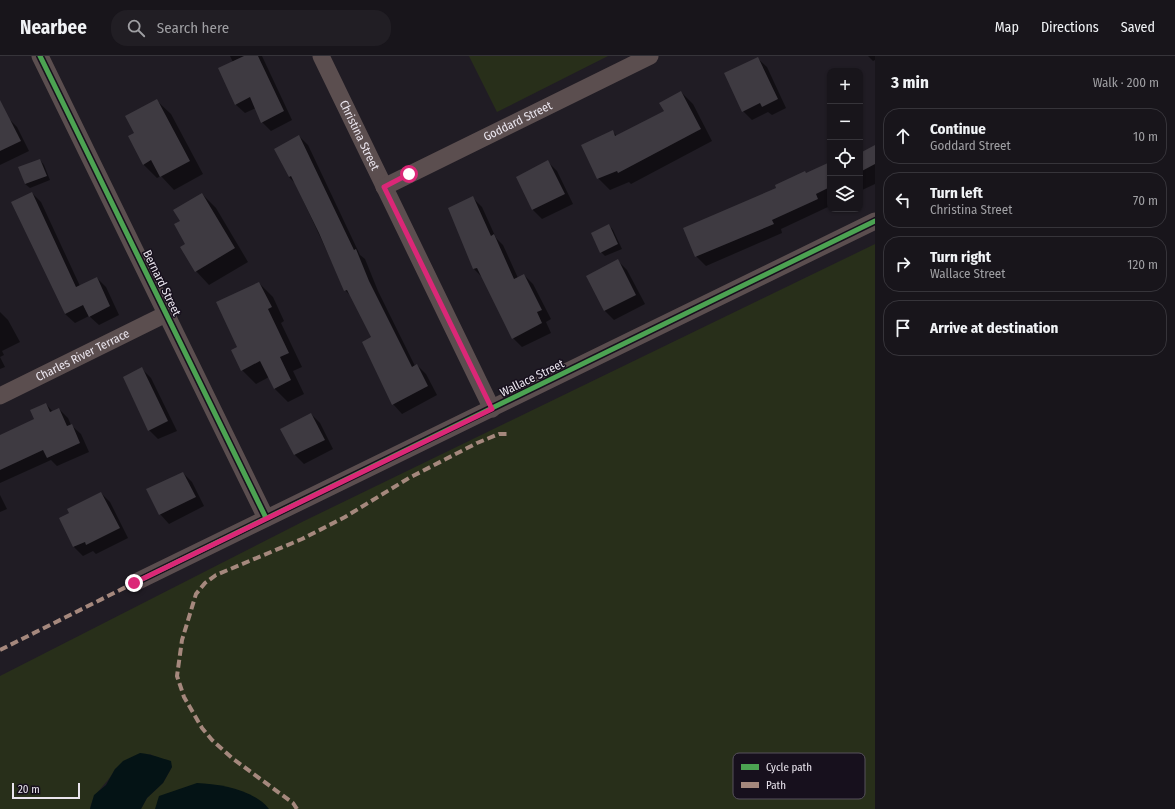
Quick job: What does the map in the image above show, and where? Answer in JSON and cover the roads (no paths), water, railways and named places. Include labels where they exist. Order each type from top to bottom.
[{"type":"street","name":"Bernard Street","points":[[40,56],[266,518]]},
{"type":"street","name":"Christina Street","points":[[321,56],[492,409]]},
{"type":"street","name":"Goddard Street","points":[[384,187],[650,56]]},
{"type":"street","name":"Wallace Street","points":[[134,583],[875,221]]},
{"type":"street","name":"Charles River Terrace","points":[[0,396],[166,314]]}]
